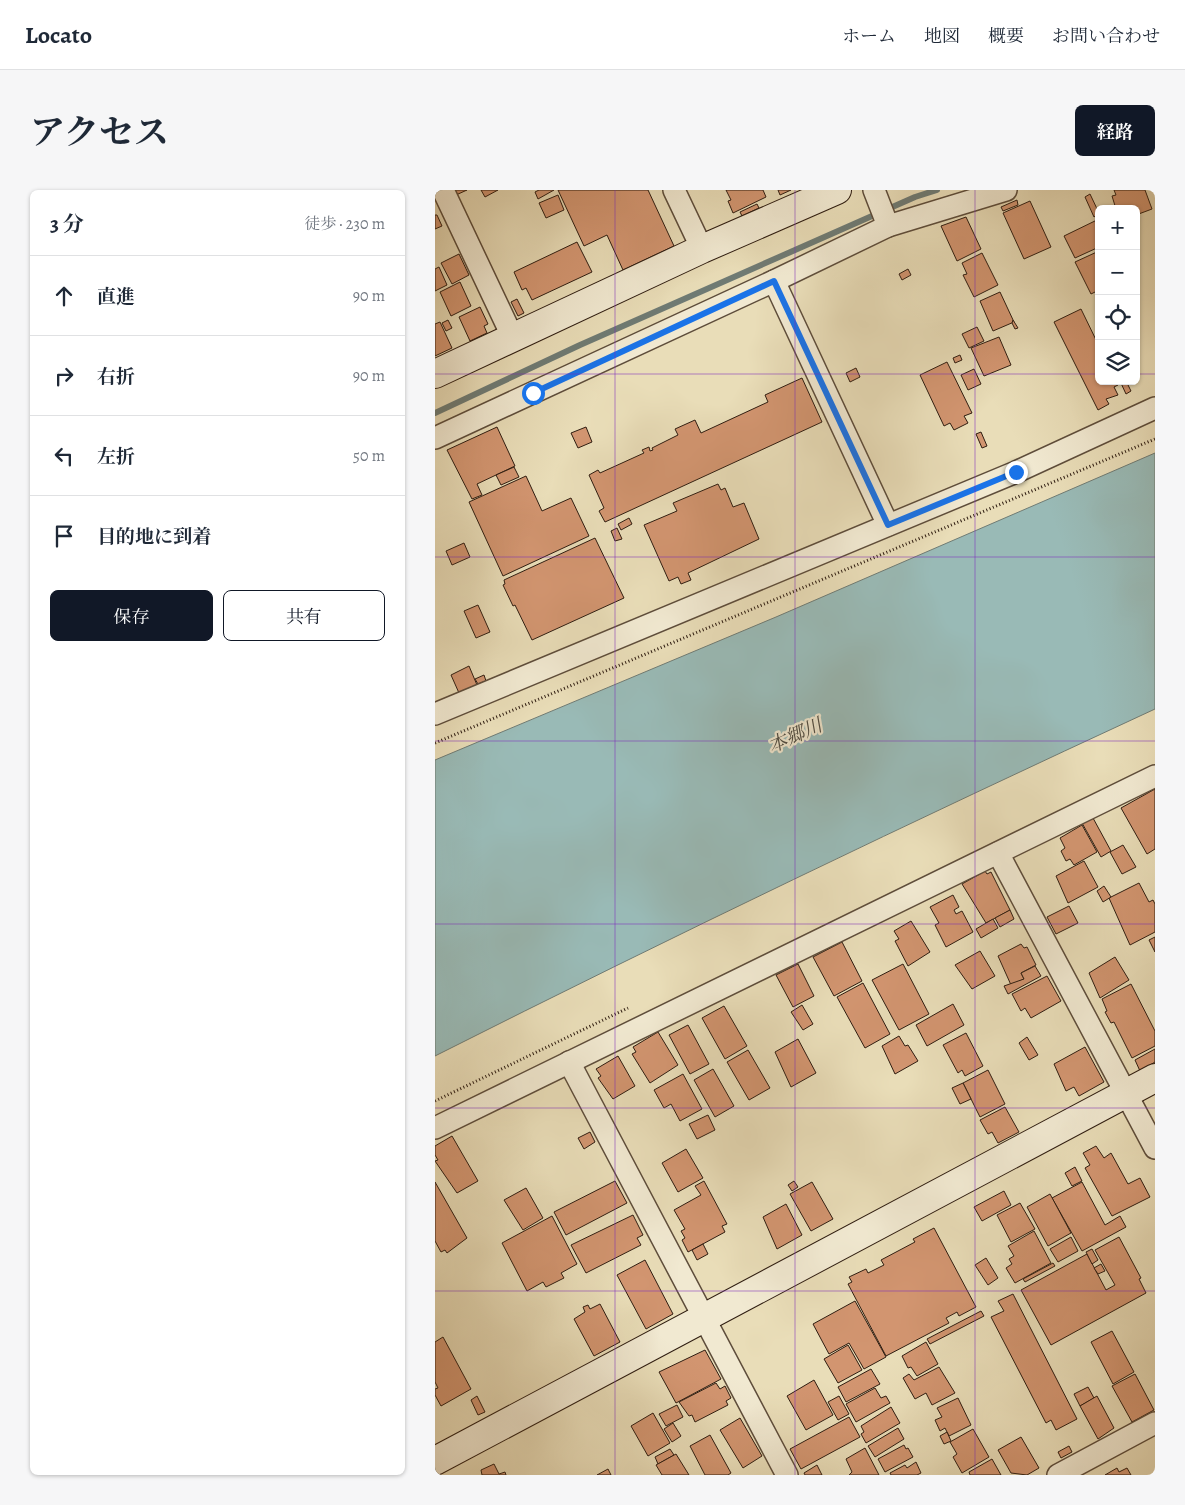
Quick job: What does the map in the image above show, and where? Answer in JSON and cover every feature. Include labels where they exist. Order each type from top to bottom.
[{"type":"street","points":[[443,190],[513,338]]},
{"type":"street","points":[[674,190],[702,249]]},
{"type":"street","points":[[435,374],[702,249],[837,190]]},
{"type":"street","points":[[874,190],[888,226]]},
{"type":"street","points":[[435,438],[888,226],[1006,190]]},
{"type":"street","points":[[774,281],[888,525]]},
{"type":"street","points":[[435,714],[1016,472],[1155,408]]},
{"type":"street","points":[[435,1128],[1155,776]]},
{"type":"street","points":[[998,853],[1155,1148]]},
{"type":"street","points":[[569,1062],[787,1475]]},
{"type":"street","points":[[435,1461],[1155,1078]]},
{"type":"street","points":[[1058,1475],[1155,1424]]},
{"type":"path","points":[[435,743],[1155,439]]},
{"type":"water","name":"本郷川","points":[[1155,453],[1155,709],[793,880],[435,1056],[435,760],[776,617]]},
{"type":"building","points":[[454,190],[467,190],[456,195]]},
{"type":"building","points":[[481,190],[498,190],[485,197]]},
{"type":"building","points":[[539,190],[554,190],[538,199],[535,192]]},
{"type":"building","points":[[558,190],[648,190],[674,246],[623,270],[607,235],[584,246]]},
{"type":"building","points":[[726,190],[763,190],[766,197],[733,213],[728,201],[731,200]]},
{"type":"building","points":[[778,190],[791,190],[780,195]]},
{"type":"building","points":[[1114,190],[1145,190],[1152,209],[1140,214],[1140,205],[1115,205],[1112,196],[1116,195]]},
{"type":"building","points":[[1090,194],[1095,205],[1094,217],[1085,197]]},
{"type":"building","points":[[558,195],[564,210],[546,218],[539,203]]},
{"type":"building","points":[[1017,200],[1018,205],[1003,211],[1001,207]]},
{"type":"building","points":[[1030,201],[1051,247],[1024,259],[1003,213]]},
{"type":"building","points":[[757,204],[759,208],[742,216],[740,212]]},
{"type":"building","points":[[435,215],[437,215],[442,226],[435,229]]},
{"type":"building","points":[[966,217],[981,249],[957,261],[941,226]]},
{"type":"building","points":[[1095,221],[1095,249],[1075,258],[1064,236]]},
{"type":"building","points":[[577,242],[592,272],[532,300],[526,288],[522,290],[514,272]]},
{"type":"building","points":[[982,253],[998,285],[974,297],[963,275],[967,274],[962,263]]},
{"type":"building","points":[[1095,253],[1095,292],[1091,294],[1075,262]]},
{"type":"building","points":[[459,254],[469,275],[452,284],[441,263]]},
{"type":"building","points":[[439,267],[447,285],[435,291],[435,269]]},
{"type":"building","points":[[908,269],[911,275],[902,280],[899,274]]},
{"type":"building","points":[[460,282],[471,306],[451,316],[440,292]]},
{"type":"building","points":[[1000,292],[1014,322],[993,331],[980,301]]},
{"type":"building","points":[[517,299],[524,313],[518,316],[511,302]]},
{"type":"building","points":[[480,307],[488,324],[484,326],[487,333],[470,341],[459,317]]},
{"type":"building","points":[[1081,309],[1095,338],[1095,385],[1118,385],[1114,387],[1118,395],[1106,399],[1109,404],[1098,410],[1054,322]]},
{"type":"building","points":[[448,320],[452,328],[446,331],[442,323]]},
{"type":"building","points":[[1013,320],[1018,328],[1015,329],[1012,323]]},
{"type":"building","points":[[440,322],[452,348],[435,356],[435,324]]},
{"type":"building","points":[[977,327],[984,341],[969,348],[962,334]]},
{"type":"building","points":[[999,337],[1011,365],[984,376],[971,348]]},
{"type":"building","points":[[960,355],[962,360],[955,363],[953,358]]},
{"type":"building","points":[[947,362],[972,413],[964,416],[968,423],[954,430],[950,423],[944,426],[920,375]]},
{"type":"building","points":[[856,368],[860,377],[850,382],[846,373]]},
{"type":"building","points":[[974,369],[981,384],[968,390],[961,375]]},
{"type":"building","points":[[802,378],[822,422],[605,522],[599,511],[604,508],[589,475],[598,470],[600,473],[644,453],[642,450],[649,447],[650,451],[653,450],[652,448],[678,435],[675,429],[695,420],[701,433],[768,402],[765,395]]},
{"type":"building","points":[[1122,385],[1128,385],[1131,391],[1126,394]]},
{"type":"building","points":[[497,427],[515,466],[477,484],[482,495],[472,499],[447,450]]},
{"type":"building","points":[[586,427],[592,442],[578,448],[571,433]]},
{"type":"building","points":[[981,432],[987,446],[982,448],[976,434]]},
{"type":"building","points":[[514,467],[519,477],[501,485],[496,475]]},
{"type":"building","points":[[526,476],[542,511],[571,498],[589,536],[503,576],[469,502]]},
{"type":"building","points":[[718,484],[721,490],[725,488],[733,507],[744,503],[759,539],[688,573],[691,580],[681,584],[678,577],[669,581],[644,525],[677,511],[673,503]]},
{"type":"building","points":[[629,518],[632,524],[621,530],[618,524]]},
{"type":"building","points":[[617,528],[622,539],[615,541],[611,531]]},
{"type":"building","points":[[595,538],[624,598],[532,640],[503,585],[505,584],[504,580]]},
{"type":"building","points":[[464,543],[470,557],[452,565],[446,551]]},
{"type":"building","points":[[478,605],[490,632],[476,638],[464,611]]},
{"type":"building","points":[[469,666],[477,685],[459,693],[451,675]]},
{"type":"building","points":[[484,675],[486,681],[478,684],[475,679]]},
{"type":"building","points":[[1155,789],[1155,849],[1147,854],[1121,808]]},
{"type":"building","points":[[1093,818],[1111,851],[1101,857],[1082,823]]},
{"type":"building","points":[[1082,825],[1097,852],[1074,865],[1070,859],[1066,861],[1061,851],[1065,848],[1060,838]]},
{"type":"building","points":[[1123,845],[1136,867],[1122,874],[1110,852]]},
{"type":"building","points":[[1084,861],[1098,887],[1068,903],[1056,876]]},
{"type":"building","points":[[985,871],[987,874],[991,872],[1010,910],[986,923],[962,884]]},
{"type":"building","points":[[1139,883],[1149,902],[1153,900],[1155,904],[1155,932],[1130,945],[1109,898]]},
{"type":"building","points":[[1104,886],[1111,897],[1103,902],[1097,891]]},
{"type":"building","points":[[953,895],[959,907],[954,910],[956,914],[962,911],[973,932],[946,947],[935,925],[939,923],[930,907]]},
{"type":"building","points":[[1069,906],[1078,923],[1056,934],[1047,917]]},
{"type":"building","points":[[1010,910],[1014,919],[1000,927],[995,918]]},
{"type":"building","points":[[993,919],[998,928],[981,938],[976,929]]},
{"type":"building","points":[[911,921],[930,952],[908,966],[895,941],[899,939],[894,931]]},
{"type":"building","points":[[1155,937],[1155,952],[1149,940]]},
{"type":"building","points":[[842,942],[862,981],[834,996],[813,957]]},
{"type":"building","points":[[1021,944],[1024,948],[1027,947],[1036,965],[1021,973],[1024,979],[1011,985],[998,956]]},
{"type":"building","points":[[980,951],[995,976],[972,989],[955,965]]},
{"type":"building","points":[[1115,957],[1129,980],[1100,998],[1089,973]]},
{"type":"building","points":[[798,964],[814,996],[793,1007],[776,975]]},
{"type":"building","points":[[903,964],[929,1014],[899,1030],[872,980]]},
{"type":"building","points":[[1035,966],[1041,976],[1008,994],[1004,986],[1024,979],[1021,973]]},
{"type":"building","points":[[1047,976],[1061,1001],[1031,1018],[1025,1008],[1021,1011],[1012,994]]},
{"type":"building","points":[[863,983],[890,1034],[865,1048],[837,997]]},
{"type":"building","points":[[1131,984],[1155,1031],[1155,1046],[1132,1058],[1114,1022],[1111,1023],[1105,1012],[1107,1011],[1102,999]]},
{"type":"building","points":[[953,1004],[964,1025],[927,1046],[916,1025]]},
{"type":"building","points":[[802,1005],[813,1024],[803,1030],[791,1012]]},
{"type":"building","points":[[724,1006],[747,1046],[725,1059],[702,1018]]},
{"type":"building","points":[[688,1025],[709,1064],[690,1074],[669,1035]]},
{"type":"building","points":[[658,1032],[678,1065],[650,1083],[632,1054],[636,1052],[633,1047]]},
{"type":"building","points":[[966,1033],[983,1066],[965,1076],[962,1070],[958,1073],[943,1045]]},
{"type":"building","points":[[899,1036],[905,1046],[908,1045],[918,1061],[895,1074],[882,1046]]},
{"type":"building","points":[[1027,1037],[1038,1055],[1029,1060],[1019,1043]]},
{"type":"building","points":[[798,1039],[816,1073],[791,1087],[775,1052]]},
{"type":"building","points":[[1085,1047],[1104,1082],[1079,1096],[1074,1087],[1066,1091],[1054,1064]]},
{"type":"building","points":[[1155,1049],[1155,1062],[1140,1071],[1135,1060]]},
{"type":"building","points":[[748,1050],[770,1088],[749,1100],[727,1062]]},
{"type":"building","points":[[618,1056],[635,1086],[613,1099],[598,1078],[601,1076],[596,1069]]},
{"type":"building","points":[[713,1069],[734,1106],[715,1117],[694,1080]]},
{"type":"building","points":[[988,1070],[1005,1104],[980,1117],[963,1083]]},
{"type":"building","points":[[683,1074],[702,1109],[680,1121],[671,1104],[664,1108],[654,1090]]},
{"type":"building","points":[[963,1083],[971,1099],[960,1104],[952,1088]]},
{"type":"building","points":[[1005,1107],[1019,1132],[998,1143],[992,1132],[988,1134],[980,1120]]},
{"type":"building","points":[[708,1115],[715,1130],[697,1139],[689,1124]]},
{"type":"building","points":[[590,1132],[595,1142],[584,1149],[578,1138]]},
{"type":"building","points":[[452,1136],[478,1181],[457,1193],[435,1161],[438,1160],[435,1155],[435,1146]]},
{"type":"building","points":[[1096,1146],[1104,1158],[1111,1153],[1128,1184],[1140,1178],[1150,1197],[1112,1216],[1085,1168],[1090,1165],[1083,1153]]},
{"type":"building","points":[[686,1149],[703,1178],[678,1192],[662,1163]]},
{"type":"building","points":[[1075,1167],[1082,1181],[1072,1186],[1065,1173]]},
{"type":"building","points":[[615,1181],[627,1203],[566,1235],[554,1212]]},
{"type":"building","points":[[704,1181],[727,1224],[722,1226],[725,1232],[688,1252],[682,1240],[685,1238],[681,1231],[685,1229],[674,1210],[701,1195],[695,1186]]},
{"type":"building","points":[[794,1181],[798,1187],[792,1191],[788,1185]]},
{"type":"building","points":[[435,1182],[467,1238],[447,1253],[445,1250],[441,1252],[435,1241]]},
{"type":"building","points":[[812,1182],[833,1219],[811,1231],[790,1194]]},
{"type":"building","points":[[1082,1182],[1105,1225],[1120,1216],[1126,1227],[1082,1251],[1052,1198]]},
{"type":"building","points":[[526,1188],[543,1218],[523,1230],[504,1200]]},
{"type":"building","points":[[1004,1191],[1011,1205],[982,1221],[974,1207]]},
{"type":"building","points":[[1050,1194],[1071,1233],[1048,1246],[1027,1207]]},
{"type":"building","points":[[1020,1203],[1035,1229],[1011,1242],[997,1215]]},
{"type":"building","points":[[786,1204],[802,1235],[777,1249],[763,1217]]},
{"type":"building","points":[[633,1215],[643,1235],[637,1238],[641,1245],[586,1273],[571,1245]]},
{"type":"building","points":[[552,1216],[577,1264],[561,1273],[564,1278],[546,1287],[543,1282],[527,1291],[502,1243]]},
{"type":"building","points":[[934,1228],[976,1307],[959,1316],[957,1312],[946,1318],[949,1323],[886,1356],[848,1284],[852,1282],[849,1277],[866,1269],[868,1273],[884,1265],[881,1260],[915,1242],[913,1239]]},
{"type":"building","points":[[1034,1231],[1051,1263],[1015,1283],[1006,1268],[1012,1264],[1009,1259],[1014,1256],[1008,1246]]},
{"type":"building","points":[[1071,1237],[1078,1251],[1058,1262],[1050,1249]]},
{"type":"building","points":[[1119,1237],[1141,1278],[1139,1279],[1146,1293],[1051,1345],[1021,1290],[1087,1254],[1106,1290],[1115,1285],[1095,1250]]},
{"type":"building","points":[[703,1244],[708,1254],[697,1260],[692,1250]]},
{"type":"building","points":[[1092,1249],[1098,1260],[1092,1264],[1086,1252]]},
{"type":"building","points":[[986,1258],[998,1278],[988,1285],[975,1265]]},
{"type":"building","points":[[645,1260],[673,1314],[646,1329],[617,1275]]},
{"type":"building","points":[[1053,1263],[1055,1266],[1025,1282],[1023,1279]]},
{"type":"building","points":[[1101,1264],[1105,1271],[1098,1274],[1094,1268]]},
{"type":"building","points":[[1013,1294],[1077,1419],[1056,1430],[1051,1420],[1046,1423],[991,1317],[1004,1311],[998,1301]]},
{"type":"building","points":[[855,1301],[886,1357],[864,1369],[849,1343],[829,1354],[813,1324]]},
{"type":"building","points":[[600,1304],[620,1342],[594,1356],[574,1319],[585,1312],[583,1307],[588,1305],[590,1309]]},
{"type":"building","points":[[981,1311],[984,1316],[930,1344],[927,1339]]},
{"type":"building","points":[[1112,1331],[1134,1372],[1113,1384],[1091,1342]]},
{"type":"building","points":[[443,1337],[471,1389],[441,1406],[435,1395],[435,1389],[438,1388],[435,1382],[435,1342]]},
{"type":"building","points":[[926,1342],[938,1364],[917,1376],[911,1367],[908,1368],[902,1356]]},
{"type":"building","points":[[848,1345],[862,1370],[838,1383],[824,1359]]},
{"type":"building","points":[[705,1350],[721,1379],[676,1403],[659,1372]]},
{"type":"building","points":[[939,1367],[955,1393],[932,1405],[926,1393],[915,1399],[903,1378],[909,1374],[914,1380]]},
{"type":"building","points":[[871,1369],[880,1384],[846,1402],[838,1387]]},
{"type":"building","points":[[1135,1374],[1154,1410],[1132,1422],[1112,1386]]},
{"type":"building","points":[[814,1380],[833,1415],[806,1430],[787,1396]]},
{"type":"building","points":[[716,1383],[720,1389],[725,1386],[731,1398],[726,1401],[728,1405],[695,1422],[692,1415],[689,1416],[679,1402]]},
{"type":"building","points":[[1088,1387],[1094,1398],[1080,1406],[1074,1394]]},
{"type":"building","points":[[875,1388],[881,1398],[886,1396],[890,1403],[856,1422],[846,1404]]},
{"type":"building","points":[[477,1396],[485,1412],[478,1415],[471,1400]]},
{"type":"building","points":[[839,1396],[849,1414],[838,1420],[828,1402]]},
{"type":"building","points":[[1097,1396],[1114,1428],[1098,1439],[1080,1406]]},
{"type":"building","points":[[958,1398],[971,1425],[949,1436],[945,1428],[940,1431],[935,1420],[942,1417],[937,1408]]},
{"type":"building","points":[[677,1405],[683,1417],[666,1426],[659,1414]]},
{"type":"building","points":[[891,1407],[900,1423],[866,1443],[861,1434],[864,1432],[861,1426]]},
{"type":"building","points":[[653,1413],[670,1443],[648,1456],[631,1426]]},
{"type":"building","points":[[849,1417],[860,1437],[801,1469],[790,1449]]},
{"type":"building","points":[[740,1418],[762,1456],[743,1468],[720,1430]]},
{"type":"building","points":[[673,1423],[681,1436],[672,1442],[664,1429]]},
{"type":"building","points":[[898,1428],[904,1439],[875,1457],[868,1446]]},
{"type":"building","points":[[973,1429],[989,1457],[962,1473],[953,1457],[957,1454],[950,1442]]},
{"type":"building","points":[[947,1432],[951,1441],[944,1444],[940,1436]]},
{"type":"building","points":[[710,1435],[731,1473],[728,1475],[705,1475],[690,1446]]},
{"type":"building","points":[[1021,1437],[1039,1468],[1027,1475],[1011,1473],[998,1450]]},
{"type":"building","points":[[904,1445],[913,1457],[885,1472],[878,1459]]},
{"type":"building","points":[[1069,1446],[1072,1452],[1061,1458],[1058,1452]]},
{"type":"building","points":[[865,1448],[879,1475],[849,1475],[852,1472],[846,1459]]},
{"type":"building","points":[[670,1449],[674,1455],[658,1464],[655,1457]]},
{"type":"building","points":[[676,1454],[689,1475],[662,1475],[656,1465]]},
{"type":"building","points":[[992,1459],[1001,1475],[970,1475],[969,1472]]},
{"type":"building","points":[[916,1462],[921,1473],[917,1475],[891,1475],[890,1473],[905,1465],[907,1468]]},
{"type":"building","points":[[494,1464],[499,1474],[505,1472],[506,1475],[482,1475],[481,1470]]},
{"type":"building","points":[[817,1465],[822,1475],[805,1475],[804,1473]]},
{"type":"building","points":[[1117,1468],[1119,1472],[1127,1468],[1131,1475],[1105,1475]]},
{"type":"building","points":[[608,1469],[611,1475],[597,1475]]},
{"type":"waterway","points":[[435,413],[580,345],[915,197],[937,190]]},
{"type":"route","points":[[533,393],[774,281],[888,525],[1016,472]]}]
